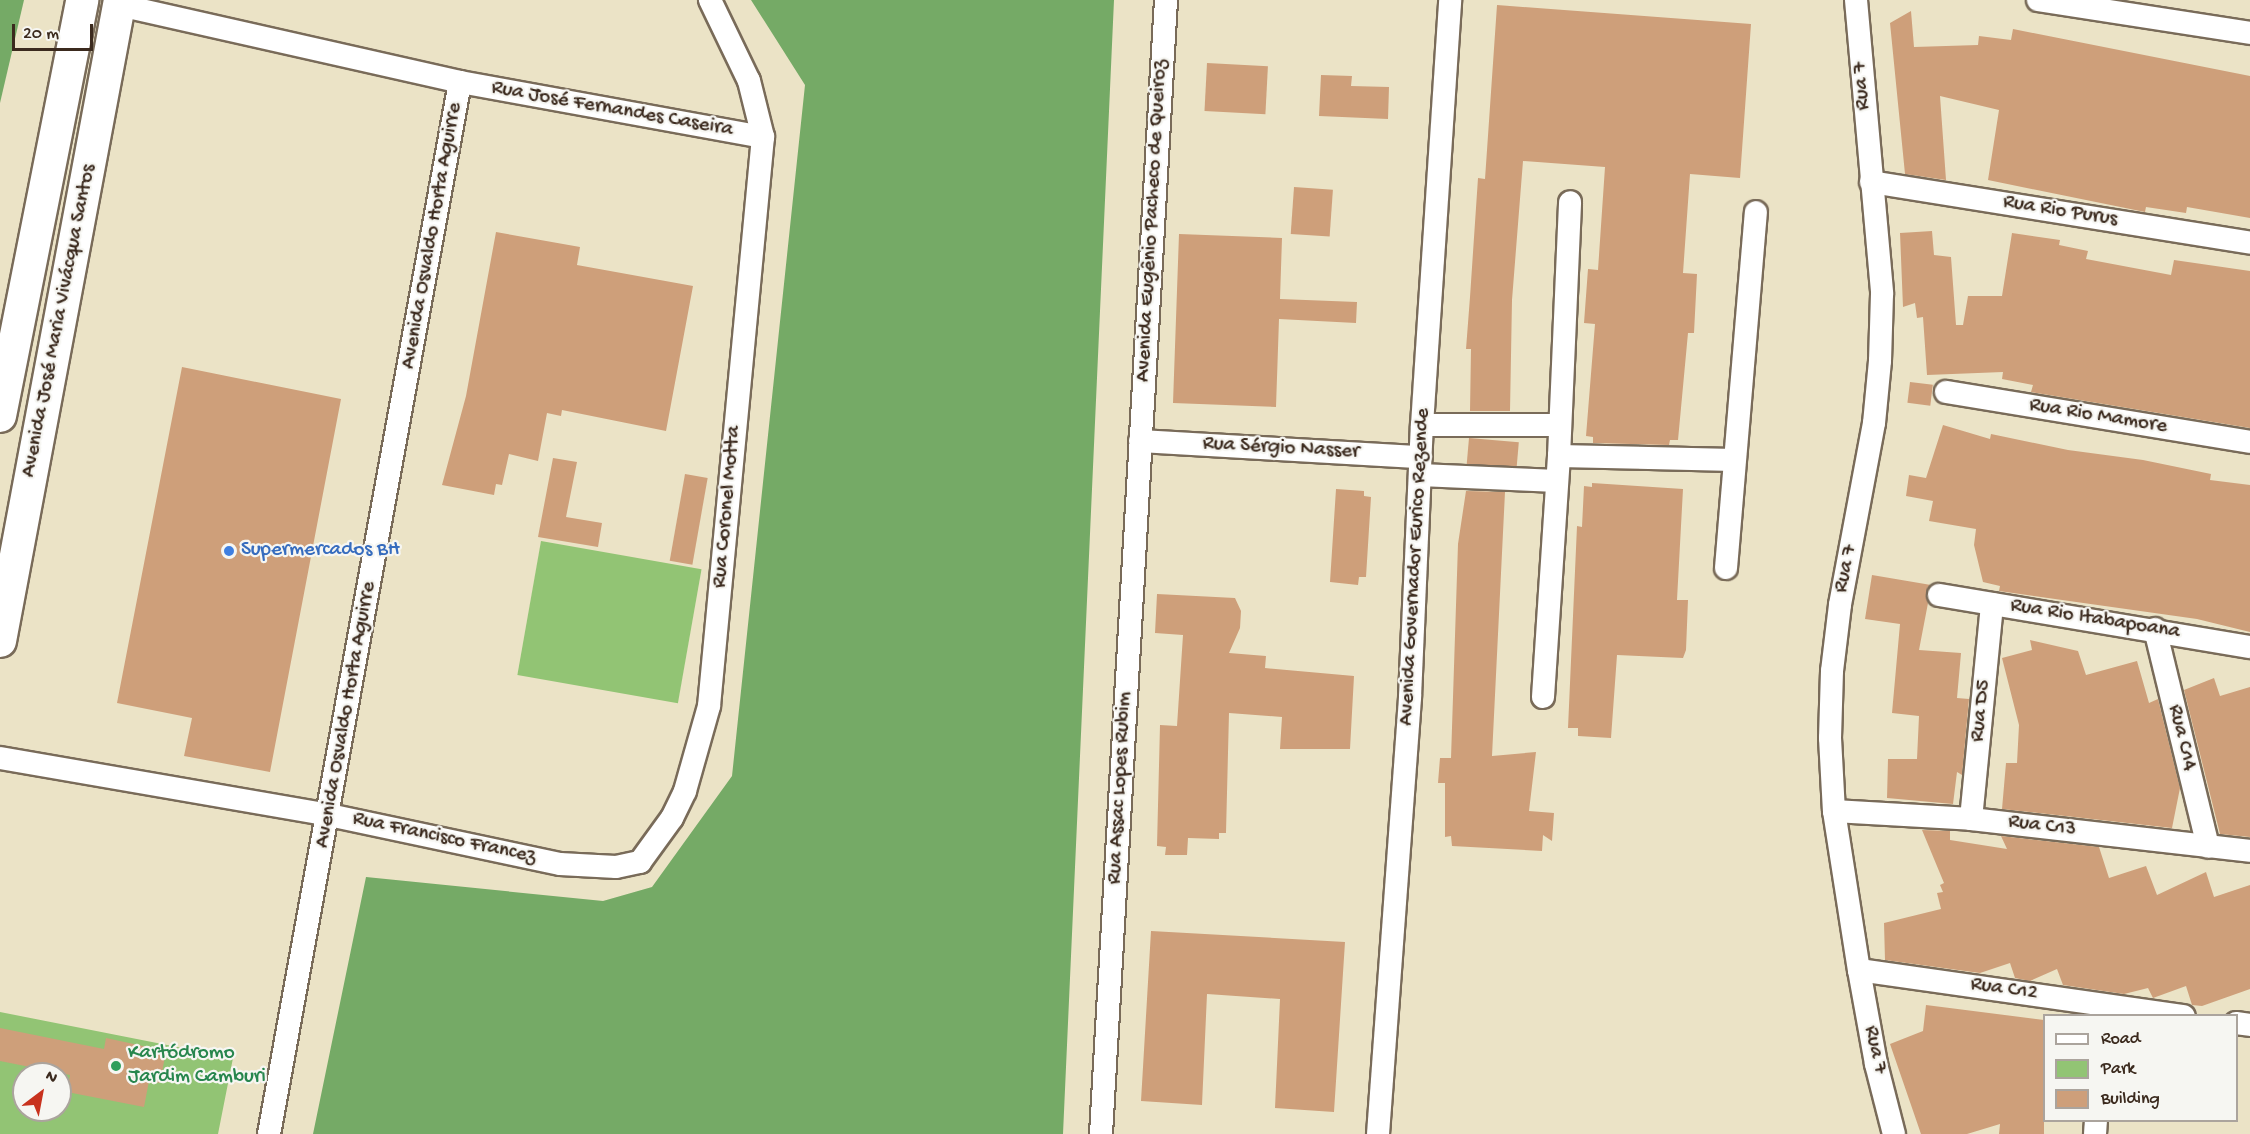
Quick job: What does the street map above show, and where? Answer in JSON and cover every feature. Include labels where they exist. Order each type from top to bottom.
[{"type":"main road","name":"Avenida José Maria Vivácqua Santos","points":[[0,416],[82,0]]},
{"type":"main road","name":"Avenida José Maria Vivácqua Santos","points":[[0,641],[119,2]]},
{"type":"street","name":"Rua Coronel Motta","points":[[640,862],[672,818],[685,792],[709,706],[763,137],[749,81],[710,0]]},
{"type":"street","name":"Avenida Eugênio Pacheco de Queiroz","points":[[1140,441],[1166,0]]},
{"type":"street","name":"Avenida Governador Eurico Rezende","points":[[1378,1134],[1407,732],[1422,425],[1450,0]]},
{"type":"street","name":"Rua 7","points":[[1856,0],[1882,294],[1880,361],[1874,423],[1840,605],[1832,671],[1834,811],[1859,970],[1894,1134]]},
{"type":"street","points":[[2038,0],[2250,33]]},
{"type":"street","name":"Rua José Fernandes Caseira","points":[[119,2],[460,82],[763,137]]},
{"type":"street","name":"Avenida Osvaldo Horta Aguirre","points":[[269,1134],[329,815],[460,82]]},
{"type":"street","name":"Rua Rio Purus","points":[[1871,182],[2250,243]]},
{"type":"street","points":[[1543,697],[1559,456],[1570,202]]},
{"type":"street","points":[[1726,568],[1756,212]]},
{"type":"street","name":"Rua Rio Mamore","points":[[1946,392],[2250,442]]},
{"type":"street","points":[[1422,425],[1560,425]]},
{"type":"street","name":"Rua Sérgio Nasser","points":[[1140,441],[1421,466],[1557,481]]},
{"type":"street","name":"Rua Assac Lopes Rubim","points":[[1101,1134],[1140,441]]},
{"type":"street","points":[[1559,456],[1734,460]]},
{"type":"street","name":"Rua Rio Itabapoana","points":[[1939,595],[2155,628],[2250,647]]},
{"type":"street","name":"Rua D5","points":[[1971,819],[1992,604]]},
{"type":"street","name":"Rua C14","points":[[2155,628],[2208,847]]},
{"type":"street","name":"Rua Francisco Francez","points":[[0,758],[329,815],[560,864],[616,867],[640,862]]},
{"type":"street","name":"Rua C13","points":[[1834,811],[1971,819],[2250,851]]},
{"type":"street","name":"Rua C12","points":[[1859,970],[2109,1010],[2159,1014]]},
{"type":"green space","points":[[0,0],[24,0],[0,103]]},
{"type":"green space","points":[[751,0],[1114,0],[1063,1134],[313,1134],[366,877],[603,901],[652,887],[732,776],[805,85]]},
{"type":"green space","points":[[541,541],[702,569],[678,703],[517,675]]},
{"type":"green space","name":"Kartódromo Jardim Camburi","points":[[0,1012],[233,1058],[218,1134],[0,1134]]},
{"type":"building","points":[[1497,5],[1751,24],[1740,178],[1690,174],[1683,273],[1697,274],[1694,333],[1688,333],[1678,440],[1670,440],[1669,445],[1593,443],[1593,437],[1586,436],[1595,324],[1584,323],[1588,269],[1598,270],[1605,167],[1523,161],[1512,300],[1510,411],[1470,411],[1471,349],[1466,349],[1478,178],[1485,179]]},
{"type":"building","points":[[1911,11],[1914,47],[1978,45],[1979,36],[2011,40],[2013,29],[2250,76],[2250,218],[2187,207],[2186,213],[2146,207],[2145,212],[1988,180],[1999,110],[1940,96],[1946,180],[1905,174],[1890,23]]},
{"type":"building","points":[[1207,63],[1268,66],[1265,114],[1204,111]]},
{"type":"building","points":[[1321,75],[1352,76],[1351,86],[1389,87],[1388,119],[1319,116]]},
{"type":"building","points":[[1294,187],[1333,190],[1330,237],[1291,234]]},
{"type":"building","points":[[1932,231],[1934,255],[1951,257],[1956,325],[1963,325],[1968,296],[2002,296],[2012,233],[2060,240],[2059,245],[2088,251],[2086,259],[2171,275],[2174,260],[2250,271],[2250,428],[2031,392],[2033,385],[2002,379],[2003,372],[1927,375],[1923,317],[1917,318],[1915,303],[1903,307],[1900,233]]},
{"type":"building","points":[[496,232],[580,247],[577,265],[693,286],[666,431],[562,410],[561,416],[547,413],[538,461],[509,454],[502,485],[496,484],[494,495],[442,485],[466,396]]},
{"type":"building","points":[[1179,234],[1282,238],[1280,299],[1357,302],[1356,323],[1279,319],[1276,407],[1173,403]]},
{"type":"building","name":"Supermercados BH","points":[[182,367],[341,399],[270,772],[184,756],[192,718],[117,703]]},
{"type":"building","points":[[1910,382],[1933,385],[1930,406],[1907,403]]},
{"type":"building","points":[[1943,425],[1990,439],[1991,434],[2068,450],[2143,460],[2211,474],[2210,480],[2250,485],[2250,632],[2197,619],[1999,591],[2000,586],[1983,582],[1974,545],[1976,529],[1929,521],[1933,501],[1906,496],[1909,475],[1926,478]]},
{"type":"building","points":[[1469,438],[1519,442],[1517,468],[1467,464]]},
{"type":"building","points":[[553,458],[577,462],[566,517],[602,523],[598,547],[538,537]]},
{"type":"building","points":[[685,474],[708,478],[692,565],[670,561]]},
{"type":"building","points":[[1592,483],[1683,489],[1677,600],[1688,600],[1686,650],[1683,658],[1617,655],[1611,738],[1578,736],[1578,728],[1568,728],[1577,526],[1582,527],[1584,486],[1592,487]]},
{"type":"building","points":[[1336,489],[1364,491],[1364,496],[1371,497],[1366,577],[1359,577],[1358,585],[1330,582]]},
{"type":"building","points":[[1466,491],[1505,492],[1492,756],[1536,752],[1529,811],[1554,813],[1552,841],[1543,835],[1542,851],[1452,846],[1451,836],[1445,837],[1445,783],[1438,783],[1440,758],[1451,758],[1458,544]]},
{"type":"building","points":[[1872,575],[1931,585],[1926,592],[1928,603],[1919,650],[1961,653],[1957,698],[1969,699],[1962,775],[1957,772],[1953,804],[1887,798],[1888,759],[1917,759],[1919,716],[1892,713],[1900,624],[1865,619]]},
{"type":"building","points":[[1157,594],[1235,598],[1241,611],[1240,628],[1229,653],[1266,656],[1265,668],[1354,676],[1350,749],[1280,749],[1282,717],[1229,713],[1226,833],[1219,833],[1219,839],[1188,838],[1187,855],[1165,855],[1166,847],[1157,846],[1160,725],[1177,726],[1183,635],[1155,633]]},
{"type":"building","points":[[2030,640],[2078,651],[2086,675],[2137,661],[2149,703],[2158,699],[2180,788],[2172,828],[2002,809],[2006,763],[2017,763],[2019,725],[2002,658],[2032,650]]},
{"type":"building","points":[[2214,678],[2220,696],[2250,687],[2250,837],[2220,834],[2184,690]]},
{"type":"building","points":[[1922,830],[1950,831],[1950,840],[2007,849],[2001,836],[2099,847],[2109,878],[2146,866],[2157,895],[2206,872],[2214,897],[2250,885],[2250,989],[2202,1006],[2192,1005],[2186,986],[2153,998],[2148,988],[2124,994],[2063,985],[2057,969],[2030,981],[2015,978],[2010,963],[1980,973],[1885,960],[1884,923],[1941,909],[1937,893],[1943,892],[1940,885],[1944,883]]},
{"type":"building","points":[[1151,931],[1345,942],[1334,1112],[1275,1108],[1280,999],[1207,994],[1202,1105],[1141,1101]]},
{"type":"building","points":[[1926,1005],[2043,1020],[2044,1134],[1999,1134],[2000,1124],[1967,1134],[1921,1134],[1890,1044],[1923,1031]]},
{"type":"building","points":[[0,1028],[104,1049],[106,1038],[166,1051],[160,1083],[149,1081],[144,1107],[72,1093],[72,1062],[12,1063],[0,1061]]},
{"type":"place","name":"Supermercados BH","points":[[229,551]]},
{"type":"place","name":"Kartódromo Jardim Camburi","points":[[116,1066]]}]
